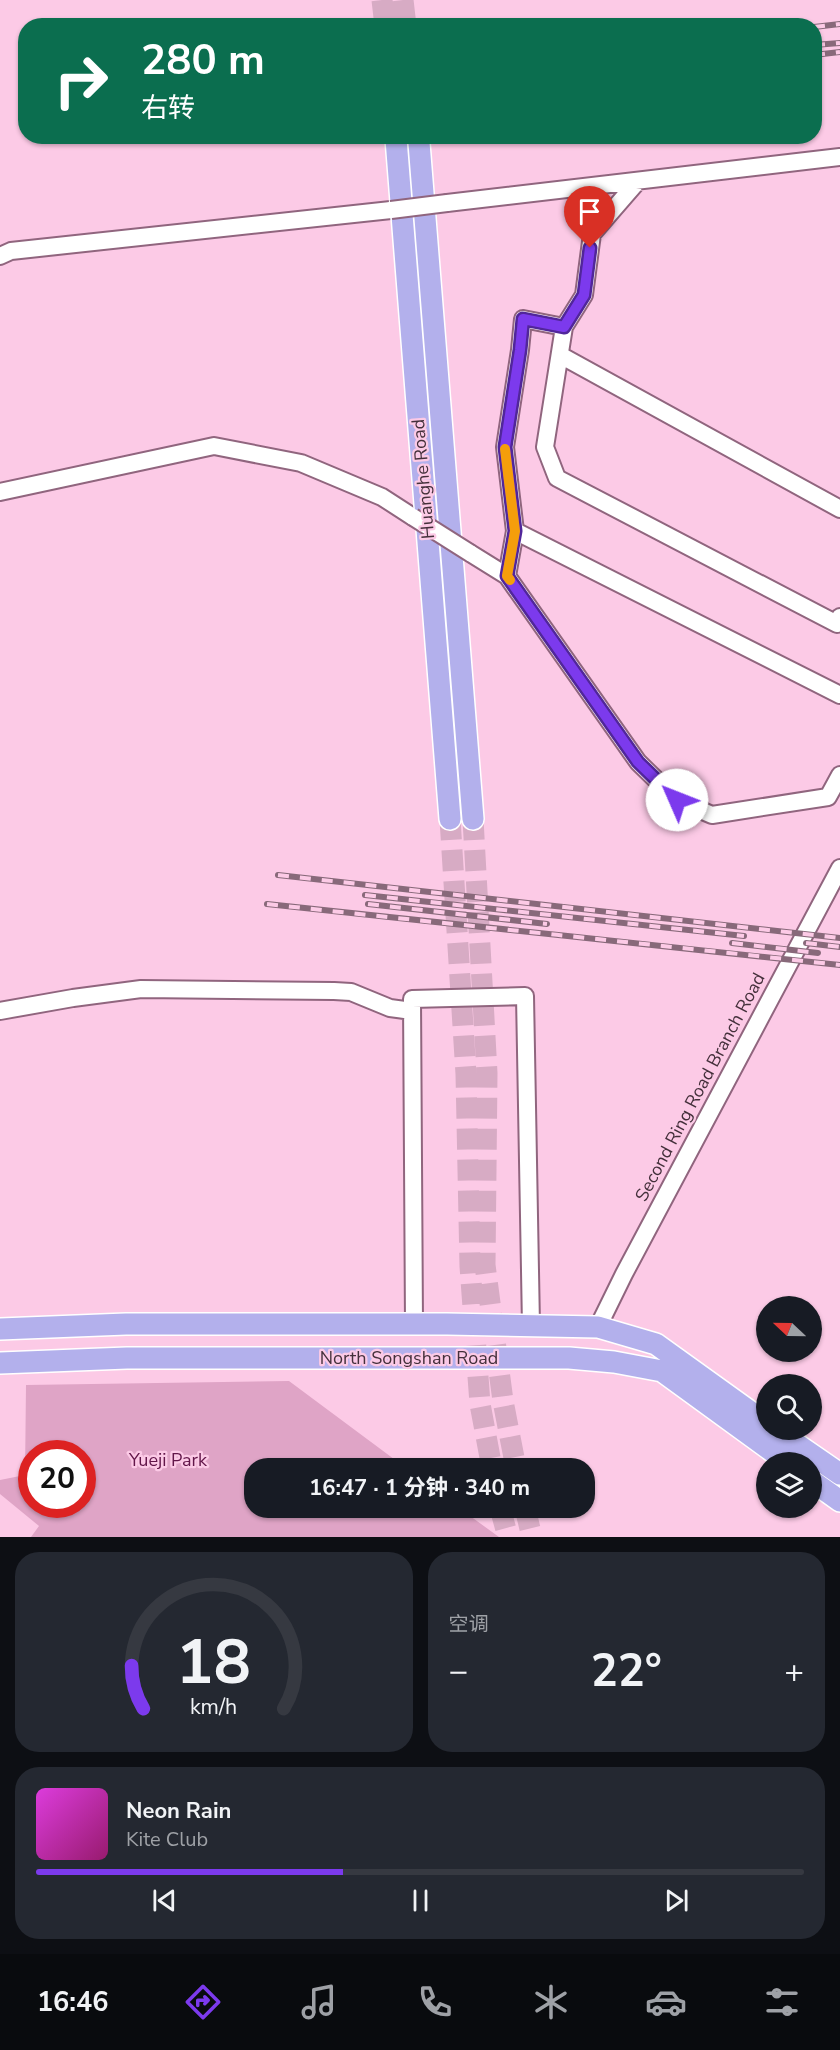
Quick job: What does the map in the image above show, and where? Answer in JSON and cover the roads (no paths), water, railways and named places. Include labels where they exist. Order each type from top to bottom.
[{"type":"main road","name":"Huanghe Road","points":[[396,144],[450,819]]},
{"type":"main road","name":"Huanghe Road","points":[[420,144],[473,819]]},
{"type":"main road","name":"North Songshan Road","points":[[0,1329],[138,1324],[598,1327],[656,1344],[756,1415]]},
{"type":"main road","name":"North Songshan Road","points":[[0,1363],[127,1358],[569,1358],[614,1362],[662,1371],[773,1452]]},
{"type":"main road","points":[[791,1440],[840,1474]]},
{"type":"main road","points":[[822,1488],[840,1501]]},
{"type":"street","points":[[4,252],[391,210],[840,157]]},
{"type":"street","points":[[639,181],[592,234],[584,295],[564,327],[545,447],[557,478],[837,624],[840,617]]},
{"type":"street","points":[[507,576],[515,531],[505,447],[523,319],[564,327]]},
{"type":"street","points":[[560,355],[840,508]]},
{"type":"street","points":[[0,492],[214,446],[301,463],[382,497],[507,576],[638,762],[677,800],[712,815],[828,797],[840,775]]},
{"type":"street","points":[[515,531],[840,695]]},
{"type":"street","name":"Second Ring Road Branch Road","points":[[598,1327],[629,1263],[840,868]]},
{"type":"street","points":[[0,1011],[141,989],[334,990],[351,992],[390,1008],[412,1011]]},
{"type":"street","points":[[414,1324],[412,999],[525,996],[531,1326]]},
{"type":"tunnel","points":[[382,0],[384,18]]},
{"type":"tunnel","points":[[403,0],[405,18]]},
{"type":"tunnel","points":[[450,819],[466,1074],[470,1266],[480,1404],[490,1458]]},
{"type":"tunnel","points":[[473,819],[487,1073],[485,1265],[503,1401],[514,1458]]},
{"type":"tunnel","points":[[503,1518],[508,1537]]},
{"type":"tunnel","points":[[527,1518],[532,1537]]},
{"type":"railway","points":[[822,26],[840,24]]},
{"type":"railway","points":[[822,44],[840,43]]},
{"type":"railway","points":[[822,54],[840,52]]},
{"type":"railway","points":[[278,875],[840,938]]},
{"type":"railway","points":[[365,895],[744,936]]},
{"type":"railway","points":[[267,904],[840,965]]},
{"type":"railway","points":[[368,904],[547,924]]},
{"type":"railway","points":[[732,943],[818,953]]},
{"type":"railway","points":[[806,943],[840,947]]},
{"type":"park label","name":"Yueji Park","points":[[168,1460]]}]
